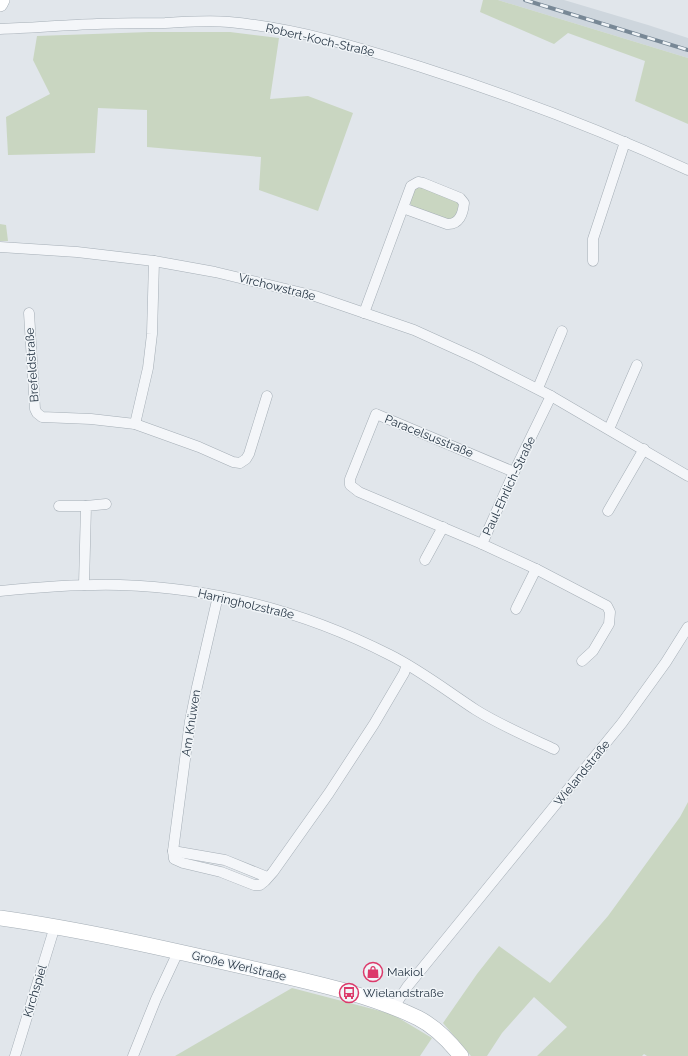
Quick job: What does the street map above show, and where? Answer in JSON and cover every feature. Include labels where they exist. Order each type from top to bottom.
[{"type":"street","points":[[0,4],[2,0]]},
{"type":"street","name":"Robert-Koch-Straße","points":[[0,29],[97,24],[193,22],[227,22],[269,27],[329,40],[433,71],[492,91],[626,142],[688,170]]},
{"type":"street","points":[[593,261],[593,239],[626,142]]},
{"type":"street","points":[[364,313],[411,186],[418,182],[423,183],[460,198],[464,203],[460,219],[453,224],[447,224],[403,208]]},
{"type":"street","name":"Virchowstraße","points":[[0,247],[78,252],[154,261],[215,272],[315,296],[414,330],[478,359],[538,388],[688,476]]},
{"type":"street","points":[[135,424],[148,368],[151,341],[154,261]]},
{"type":"street","name":"Brefeldstraße","points":[[29,313],[34,402],[37,414],[42,417],[91,419],[135,424],[199,447],[233,462],[240,462],[246,459],[249,454],[267,396]]},
{"type":"street","points":[[538,388],[562,331]]},
{"type":"street","points":[[609,429],[637,365]]},
{"type":"street","name":"Paul-Ehrlich-Straße","points":[[551,396],[514,472],[482,544],[536,569],[607,606],[610,612],[609,624],[593,651],[582,661]]},
{"type":"street","name":"Paracelsusstraße","points":[[482,544],[359,492],[350,485],[350,479],[376,414],[514,472]]},
{"type":"street","points":[[608,511],[644,449]]},
{"type":"street","points":[[59,506],[106,504]]},
{"type":"street","points":[[84,585],[86,506]]},
{"type":"street","points":[[425,560],[443,527]]},
{"type":"street","points":[[516,609],[536,569]]},
{"type":"street","name":"Harringholzstraße","points":[[0,591],[84,585],[150,587],[189,590],[255,603],[291,613],[319,623],[377,649],[424,674],[477,711],[554,749]]},
{"type":"street","name":"Am Knüwen","points":[[218,596],[192,714],[173,851],[224,860],[267,877],[273,872],[354,756],[404,673],[407,665]]},
{"type":"street","name":"Wielandstraße","points":[[394,1008],[407,987],[622,723],[666,662],[688,627]]},
{"type":"street","name":"Große Werlstraße","points":[[0,918],[56,926],[314,983],[394,1008],[419,1019],[446,1038],[461,1056]]},
{"type":"street","name":"Kirchspiel","points":[[15,1056],[56,926]]},
{"type":"street","points":[[133,1056],[156,999],[178,952]]},
{"type":"shaded area","points":[[498,0],[564,0],[648,25],[688,38],[688,58]]},
{"type":"green space","points":[[483,0],[498,0],[688,58],[688,124],[635,101],[645,61],[568,33],[554,44],[480,12]]},
{"type":"green space","points":[[149,32],[230,32],[279,38],[270,99],[308,96],[353,113],[318,211],[259,190],[261,157],[147,147],[147,110],[98,108],[95,153],[8,155],[6,117],[50,94],[33,60],[37,36]]},
{"type":"green space","points":[[420,187],[455,200],[460,205],[457,216],[450,220],[412,207],[410,203],[413,191]]},
{"type":"green space","points":[[0,224],[6,225],[8,241],[0,241]]},
{"type":"green space","points":[[688,802],[688,1056],[647,1056],[644,1054],[642,1056],[537,1056],[567,1027],[534,997],[502,1033],[487,1056],[471,1056],[443,1023],[477,974],[499,946],[550,983],[608,916],[680,817]]},
{"type":"green space","points":[[292,988],[392,1014],[432,1038],[420,1056],[175,1056]]},
{"type":"railway","points":[[525,0],[688,50]]},
{"type":"place","name":"Makiol","points":[[373,972]]},
{"type":"place","name":"Wielandstraße","points":[[349,993]]}]
